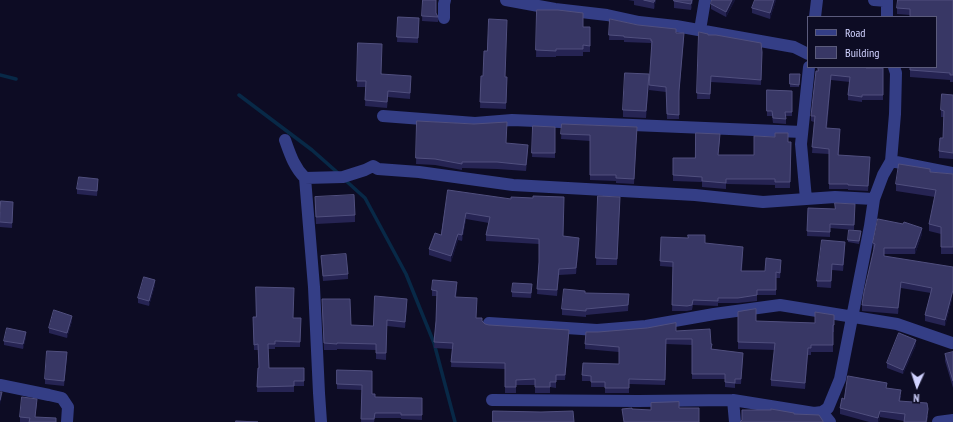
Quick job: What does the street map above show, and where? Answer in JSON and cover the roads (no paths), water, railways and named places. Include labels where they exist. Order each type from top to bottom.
[{"type":"street","points":[[444,18],[444,4],[446,0]]},
{"type":"street","points":[[506,0],[555,9],[607,15],[639,22],[700,30],[794,47],[807,54]]},
{"type":"street","points":[[700,30],[705,0]]},
{"type":"street","points":[[815,16],[817,0]]},
{"type":"street","points":[[874,0],[887,0],[887,16]]},
{"type":"street","points":[[806,199],[801,144],[809,68]]},
{"type":"street","points":[[492,400],[638,402],[733,400],[814,413],[822,412],[828,408],[840,379],[874,199],[883,175],[891,161],[895,114],[896,73],[894,68]]},
{"type":"street","points":[[383,116],[475,123],[512,120],[802,132]]},
{"type":"street","points":[[285,140],[293,162],[305,178],[314,287],[321,422]]},
{"type":"street","points":[[891,161],[953,173]]},
{"type":"street","points":[[305,178],[343,177],[365,170],[372,166],[378,169],[420,172],[513,185],[695,195],[763,202],[835,197],[874,199]]},
{"type":"street","points":[[490,323],[604,329],[646,326],[780,304],[897,324],[953,343]]},
{"type":"street","points":[[0,385],[62,398],[68,407],[67,422]]},
{"type":"street","points":[[733,400],[735,422]]},
{"type":"street","points":[[822,412],[830,422]]},
{"type":"street","points":[[938,422],[953,420]]},
{"type":"waterway","points":[[0,75],[16,79]]},
{"type":"waterway","points":[[239,95],[312,150],[338,173]]},
{"type":"waterway","points":[[344,179],[365,198],[406,274],[434,343],[455,422]]}]
